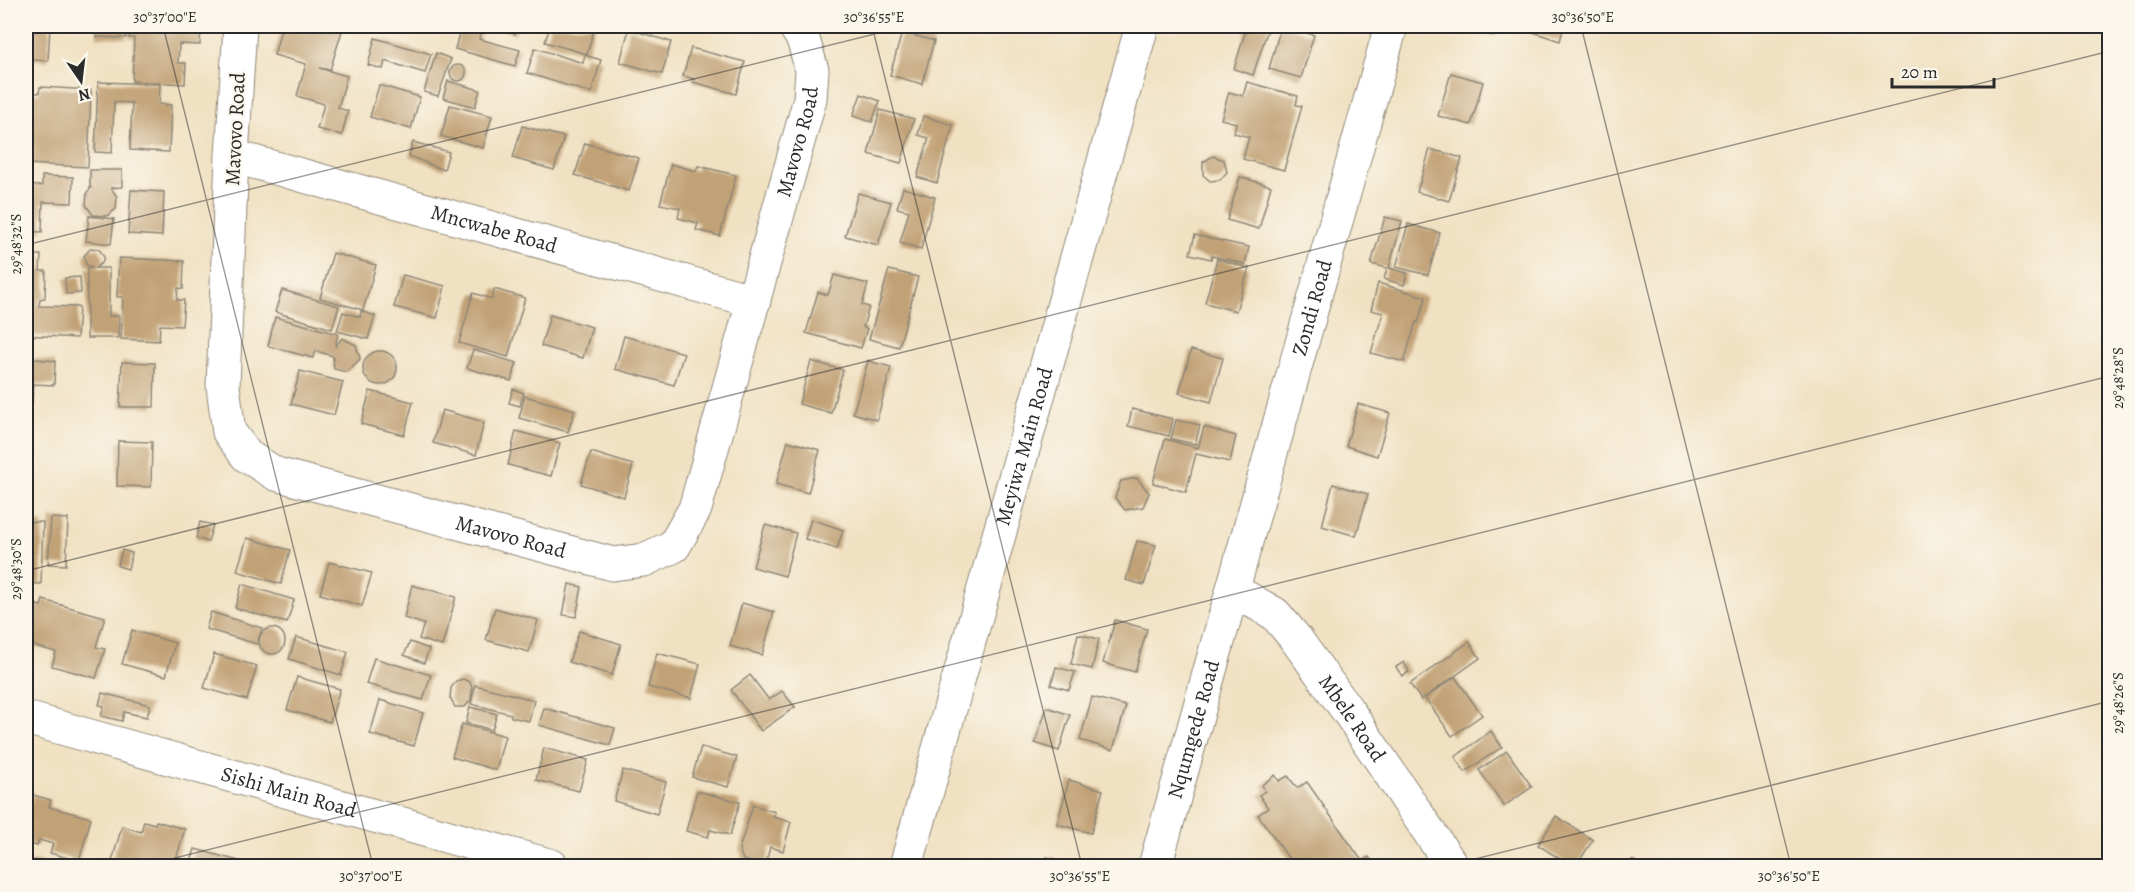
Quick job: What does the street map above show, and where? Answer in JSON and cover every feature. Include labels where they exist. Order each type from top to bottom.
[{"type":"street","name":"Mavovo Road","points":[[240,26],[232,156],[223,386],[229,432],[247,456],[276,474],[613,564],[644,561],[674,546],[695,509],[810,99],[812,70],[803,39],[795,26]]},
{"type":"street","name":"Meyiwa Main Road","points":[[906,867],[1142,26]]},
{"type":"street","name":"Zondi Road","points":[[1233,590],[1391,26]]},
{"type":"street","name":"Mncwabe Road","points":[[232,156],[754,301]]},
{"type":"street","name":"Nqumgede Road","points":[[1155,867],[1233,590]]},
{"type":"street","name":"Mbele Road","points":[[1233,590],[1275,614],[1296,639],[1350,714],[1452,867]]},
{"type":"street","name":"Sishi Main Road","points":[[26,718],[552,867]]},
{"type":"building","points":[[26,26],[50,26],[48,61],[26,59]]},
{"type":"building","points":[[97,26],[126,26],[126,38],[97,37]]},
{"type":"building","points":[[129,26],[201,26],[200,45],[179,44],[178,63],[186,63],[185,84],[132,81],[134,38],[129,38]]},
{"type":"building","points":[[282,26],[322,26],[342,31],[330,70],[319,68],[347,76],[338,108],[348,111],[342,135],[317,129],[324,104],[297,96],[306,64],[274,55]]},
{"type":"building","points":[[360,26],[378,26],[377,31]]},
{"type":"building","points":[[461,26],[482,30],[479,39],[520,50],[515,66],[455,49]]},
{"type":"building","points":[[489,26],[518,26],[515,34]]},
{"type":"building","points":[[550,26],[595,26],[587,54],[545,42]]},
{"type":"building","points":[[1247,26],[1269,26],[1253,75],[1234,69]]},
{"type":"building","points":[[1281,26],[1314,35],[1301,78],[1269,69]]},
{"type":"building","points":[[1461,26],[1498,26],[1495,36]]},
{"type":"building","points":[[1535,26],[1564,26],[1560,41],[1533,32]]},
{"type":"building","points":[[629,29],[671,42],[662,74],[620,62]]},
{"type":"building","points":[[902,32],[934,41],[922,84],[890,75]]},
{"type":"building","points":[[375,38],[431,54],[425,73],[385,61],[383,69],[368,65]]},
{"type":"building","points":[[535,48],[583,63],[585,55],[601,60],[591,93],[527,73]]},
{"type":"building","points":[[691,48],[745,62],[736,94],[693,82],[694,79],[683,76]]},
{"type":"building","points":[[436,53],[451,59],[438,96],[424,92]]},
{"type":"building","points":[[455,65],[461,65],[466,73],[464,79],[455,81],[450,76],[450,70]]},
{"type":"building","points":[[1451,73],[1483,82],[1471,125],[1438,116]]},
{"type":"building","points":[[448,81],[480,90],[475,107],[443,98]]},
{"type":"building","points":[[98,82],[160,84],[159,104],[171,105],[169,152],[130,150],[132,103],[114,102],[112,153],[95,152]]},
{"type":"building","points":[[1247,82],[1298,96],[1296,105],[1302,106],[1284,170],[1243,159],[1249,137],[1234,133],[1236,123],[1221,119],[1229,92],[1243,96]]},
{"type":"building","points":[[379,85],[420,97],[411,129],[370,117]]},
{"type":"building","points":[[40,87],[91,90],[88,167],[26,164],[26,93],[39,93]]},
{"type":"building","points":[[861,94],[880,101],[872,122],[853,116]]},
{"type":"building","points":[[450,105],[492,116],[483,148],[441,136]]},
{"type":"building","points":[[880,110],[914,119],[901,163],[868,154]]},
{"type":"building","points":[[923,116],[953,125],[937,183],[917,177],[929,138],[918,135]]},
{"type":"building","points":[[522,126],[564,137],[554,170],[513,158]]},
{"type":"building","points":[[413,142],[449,152],[444,170],[409,156]]},
{"type":"building","points":[[585,143],[639,158],[629,191],[575,175]]},
{"type":"building","points":[[1430,149],[1462,158],[1449,201],[1417,192]]},
{"type":"building","points":[[1213,156],[1224,160],[1227,172],[1220,180],[1210,181],[1203,175],[1203,162]]},
{"type":"building","points":[[671,164],[696,171],[698,166],[736,175],[720,236],[696,230],[698,223],[678,218],[680,208],[660,204]]},
{"type":"building","points":[[90,170],[122,170],[122,187],[111,188],[117,197],[116,209],[107,216],[93,215],[86,205],[87,192],[91,188]]},
{"type":"building","points":[[42,176],[73,177],[72,203],[43,202],[42,232],[26,231],[26,185],[42,186]]},
{"type":"building","points":[[1240,177],[1271,186],[1259,229],[1227,220]]},
{"type":"building","points":[[903,188],[935,197],[921,249],[900,243],[909,211],[897,208]]},
{"type":"building","points":[[131,190],[164,192],[162,236],[128,234]]},
{"type":"building","points":[[858,193],[891,202],[878,245],[845,236]]},
{"type":"building","points":[[89,216],[114,219],[111,244],[86,241]]},
{"type":"building","points":[[1385,217],[1402,221],[1389,268],[1407,273],[1404,285],[1384,279],[1387,268],[1371,264]]},
{"type":"building","points":[[1408,224],[1440,233],[1428,275],[1396,267]]},
{"type":"building","points":[[1195,235],[1249,247],[1245,264],[1212,256],[1211,259],[1190,254]]},
{"type":"building","points":[[91,248],[99,249],[104,257],[102,263],[95,268],[109,268],[109,316],[119,316],[118,338],[87,338],[87,268],[92,268],[86,264],[84,256]]},
{"type":"building","points":[[333,253],[376,265],[363,310],[320,298]]},
{"type":"building","points":[[26,255],[41,255],[40,271],[46,271],[45,298],[40,299],[39,306],[79,307],[77,338],[26,335]]},
{"type":"building","points":[[119,258],[184,261],[183,289],[178,288],[177,300],[184,300],[182,326],[160,325],[159,341],[121,339],[123,297],[117,297]]},
{"type":"building","points":[[1217,259],[1249,268],[1236,311],[1205,303]]},
{"type":"building","points":[[889,270],[918,277],[899,347],[869,339]]},
{"type":"building","points":[[403,275],[445,286],[437,318],[394,307]]},
{"type":"building","points":[[834,275],[868,284],[862,305],[869,307],[863,327],[867,329],[861,348],[806,333],[818,292],[828,295]]},
{"type":"building","points":[[80,277],[81,293],[66,294],[65,278]]},
{"type":"building","points":[[1378,283],[1426,297],[1404,362],[1371,353],[1383,313],[1371,310]]},
{"type":"building","points":[[494,289],[525,298],[508,357],[459,343],[473,293],[492,299]]},
{"type":"building","points":[[282,290],[339,306],[332,329],[275,312]]},
{"type":"building","points":[[361,311],[375,316],[368,339],[337,331],[343,312],[360,317]]},
{"type":"building","points":[[550,315],[592,327],[583,358],[541,346]]},
{"type":"building","points":[[275,317],[338,334],[335,347],[342,338],[356,345],[360,359],[347,372],[334,369],[333,356],[316,351],[313,358],[268,346]]},
{"type":"building","points":[[624,336],[684,353],[674,385],[615,369]]},
{"type":"building","points":[[473,350],[517,363],[511,381],[467,368]]},
{"type":"building","points":[[1191,350],[1223,358],[1211,402],[1179,393]]},
{"type":"building","points":[[380,351],[392,356],[397,368],[392,380],[380,385],[368,380],[363,368],[368,356]]},
{"type":"building","points":[[26,358],[55,361],[54,385],[33,384],[32,403],[26,403]]},
{"type":"building","points":[[811,361],[843,370],[831,413],[799,404]]},
{"type":"building","points":[[868,361],[891,367],[877,420],[853,413]]},
{"type":"building","points":[[122,362],[155,363],[154,407],[120,407]]},
{"type":"building","points":[[300,371],[343,382],[334,415],[291,404]]},
{"type":"building","points":[[513,389],[524,393],[520,406],[509,403]]},
{"type":"building","points":[[370,391],[413,402],[404,435],[361,424]]},
{"type":"building","points":[[525,396],[575,410],[568,432],[519,418]]},
{"type":"building","points":[[1358,404],[1390,413],[1377,456],[1346,446]]},
{"type":"building","points":[[1132,409],[1173,419],[1169,436],[1128,426]]},
{"type":"building","points":[[442,410],[484,422],[476,455],[433,443]]},
{"type":"building","points":[[1176,420],[1200,425],[1195,444],[1171,439]]},
{"type":"building","points":[[1204,427],[1236,436],[1230,462],[1196,454],[1186,492],[1153,483],[1165,439],[1198,448]]},
{"type":"building","points":[[516,431],[560,443],[551,476],[508,465]]},
{"type":"building","points":[[26,439],[32,439],[30,484],[26,484]]},
{"type":"building","points":[[118,441],[152,442],[151,487],[117,486]]},
{"type":"building","points":[[788,441],[820,450],[808,493],[776,484]]},
{"type":"building","points":[[591,452],[633,465],[624,497],[581,484]]},
{"type":"building","points":[[1137,478],[1149,493],[1143,507],[1125,510],[1115,498],[1121,481]]},
{"type":"building","points":[[1333,484],[1368,494],[1356,536],[1322,526]]},
{"type":"building","points":[[51,518],[68,519],[66,565],[48,564]]},
{"type":"building","points":[[811,519],[843,530],[837,549],[805,539]]},
{"type":"building","points":[[26,522],[43,522],[41,584],[26,583]]},
{"type":"building","points":[[200,522],[213,525],[208,542],[196,538]]},
{"type":"building","points":[[765,525],[796,533],[785,576],[753,567]]},
{"type":"building","points":[[247,538],[290,550],[281,584],[237,571]]},
{"type":"building","points":[[1137,541],[1156,545],[1144,585],[1126,580]]},
{"type":"building","points":[[122,550],[132,553],[128,569],[118,566]]},
{"type":"building","points":[[329,562],[372,573],[362,606],[320,594]]},
{"type":"building","points":[[242,584],[294,600],[287,623],[235,608]]},
{"type":"building","points":[[569,584],[582,587],[576,617],[563,615]]},
{"type":"building","points":[[412,585],[456,597],[442,646],[419,639],[424,624],[404,618]]},
{"type":"building","points":[[43,600],[105,617],[96,647],[105,649],[96,678],[52,666],[56,652],[30,645],[31,639],[26,638],[26,602],[41,606]]},
{"type":"building","points":[[742,603],[774,612],[762,655],[730,646]]},
{"type":"building","points":[[495,608],[538,620],[529,652],[486,640]]},
{"type":"building","points":[[211,612],[262,628],[257,644],[206,629]]},
{"type":"building","points":[[1115,620],[1147,629],[1135,672],[1103,663]]},
{"type":"building","points":[[272,628],[281,632],[285,641],[281,650],[272,654],[263,650],[259,641],[263,632]]},
{"type":"building","points":[[132,630],[175,643],[166,676],[122,664]]},
{"type":"building","points":[[579,631],[621,644],[612,675],[569,662]]},
{"type":"building","points":[[1078,634],[1099,639],[1092,669],[1071,664]]},
{"type":"building","points":[[296,637],[348,652],[341,675],[289,659]]},
{"type":"building","points":[[410,642],[429,649],[424,663],[404,655]]},
{"type":"building","points":[[1469,642],[1480,658],[1421,700],[1410,684]]},
{"type":"building","points":[[657,653],[700,664],[691,698],[648,687]]},
{"type":"building","points":[[214,654],[257,666],[247,700],[204,688]]},
{"type":"building","points":[[374,658],[431,675],[423,700],[366,684]]},
{"type":"building","points":[[1404,662],[1409,672],[1402,676],[1396,667]]},
{"type":"building","points":[[1056,667],[1075,672],[1069,690],[1051,685]]},
{"type":"building","points":[[750,675],[769,700],[782,691],[795,707],[761,731],[731,690]]},
{"type":"building","points":[[297,677],[340,689],[330,722],[287,710]]},
{"type":"building","points":[[1455,677],[1482,715],[1452,736],[1425,698]]},
{"type":"building","points":[[463,679],[470,682],[471,700],[465,707],[455,707],[450,698],[451,688],[456,681]]},
{"type":"building","points":[[475,685],[534,700],[529,721],[471,704]]},
{"type":"building","points":[[102,693],[150,705],[147,717],[124,712],[122,721],[101,716],[104,706],[99,705]]},
{"type":"building","points":[[1092,697],[1126,706],[1113,750],[1080,740]]},
{"type":"building","points":[[380,700],[423,713],[414,746],[370,734]]},
{"type":"building","points":[[470,707],[497,714],[492,730],[466,723]]},
{"type":"building","points":[[1047,707],[1070,715],[1059,751],[1035,743]]},
{"type":"building","points":[[544,708],[615,728],[610,745],[539,725]]},
{"type":"building","points":[[462,724],[505,736],[496,770],[452,757]]},
{"type":"building","points":[[1491,731],[1502,747],[1465,772],[1455,757]]},
{"type":"building","points":[[701,747],[737,757],[728,787],[692,777]]},
{"type":"building","points":[[544,748],[588,760],[579,791],[536,780]]},
{"type":"building","points":[[1507,751],[1532,787],[1504,806],[1479,770]]},
{"type":"building","points":[[623,770],[666,782],[657,814],[614,801]]},
{"type":"building","points":[[1275,775],[1279,781],[1288,776],[1297,788],[1307,782],[1362,861],[1369,857],[1375,866],[1294,866],[1258,815],[1268,808],[1259,795],[1265,791],[1262,785]]},
{"type":"building","points":[[1069,780],[1103,790],[1091,833],[1057,824]]},
{"type":"building","points":[[697,791],[740,802],[730,835],[710,830],[708,837],[686,831]]},
{"type":"building","points":[[33,795],[51,800],[49,807],[91,818],[79,861],[50,853],[53,844],[39,840],[37,846],[26,843],[26,821]]},
{"type":"building","points":[[753,805],[775,812],[773,817],[791,822],[783,851],[770,847],[767,859],[758,864],[743,860],[739,849]]},
{"type":"building","points":[[1556,816],[1593,840],[1576,866],[1571,866],[1538,845]]},
{"type":"building","points":[[144,821],[155,824],[156,821],[185,829],[174,866],[130,866],[112,861],[122,826],[141,832]]},
{"type":"building","points":[[195,849],[239,861],[237,866],[190,866]]},
{"type":"building","points":[[26,856],[31,861],[31,866],[26,866]]},
{"type":"building","points":[[1047,857],[1081,866],[1044,866]]},
{"type":"building","points":[[35,860],[52,866],[33,866]]},
{"type":"building","points":[[1632,860],[1644,866],[1629,866]]}]
